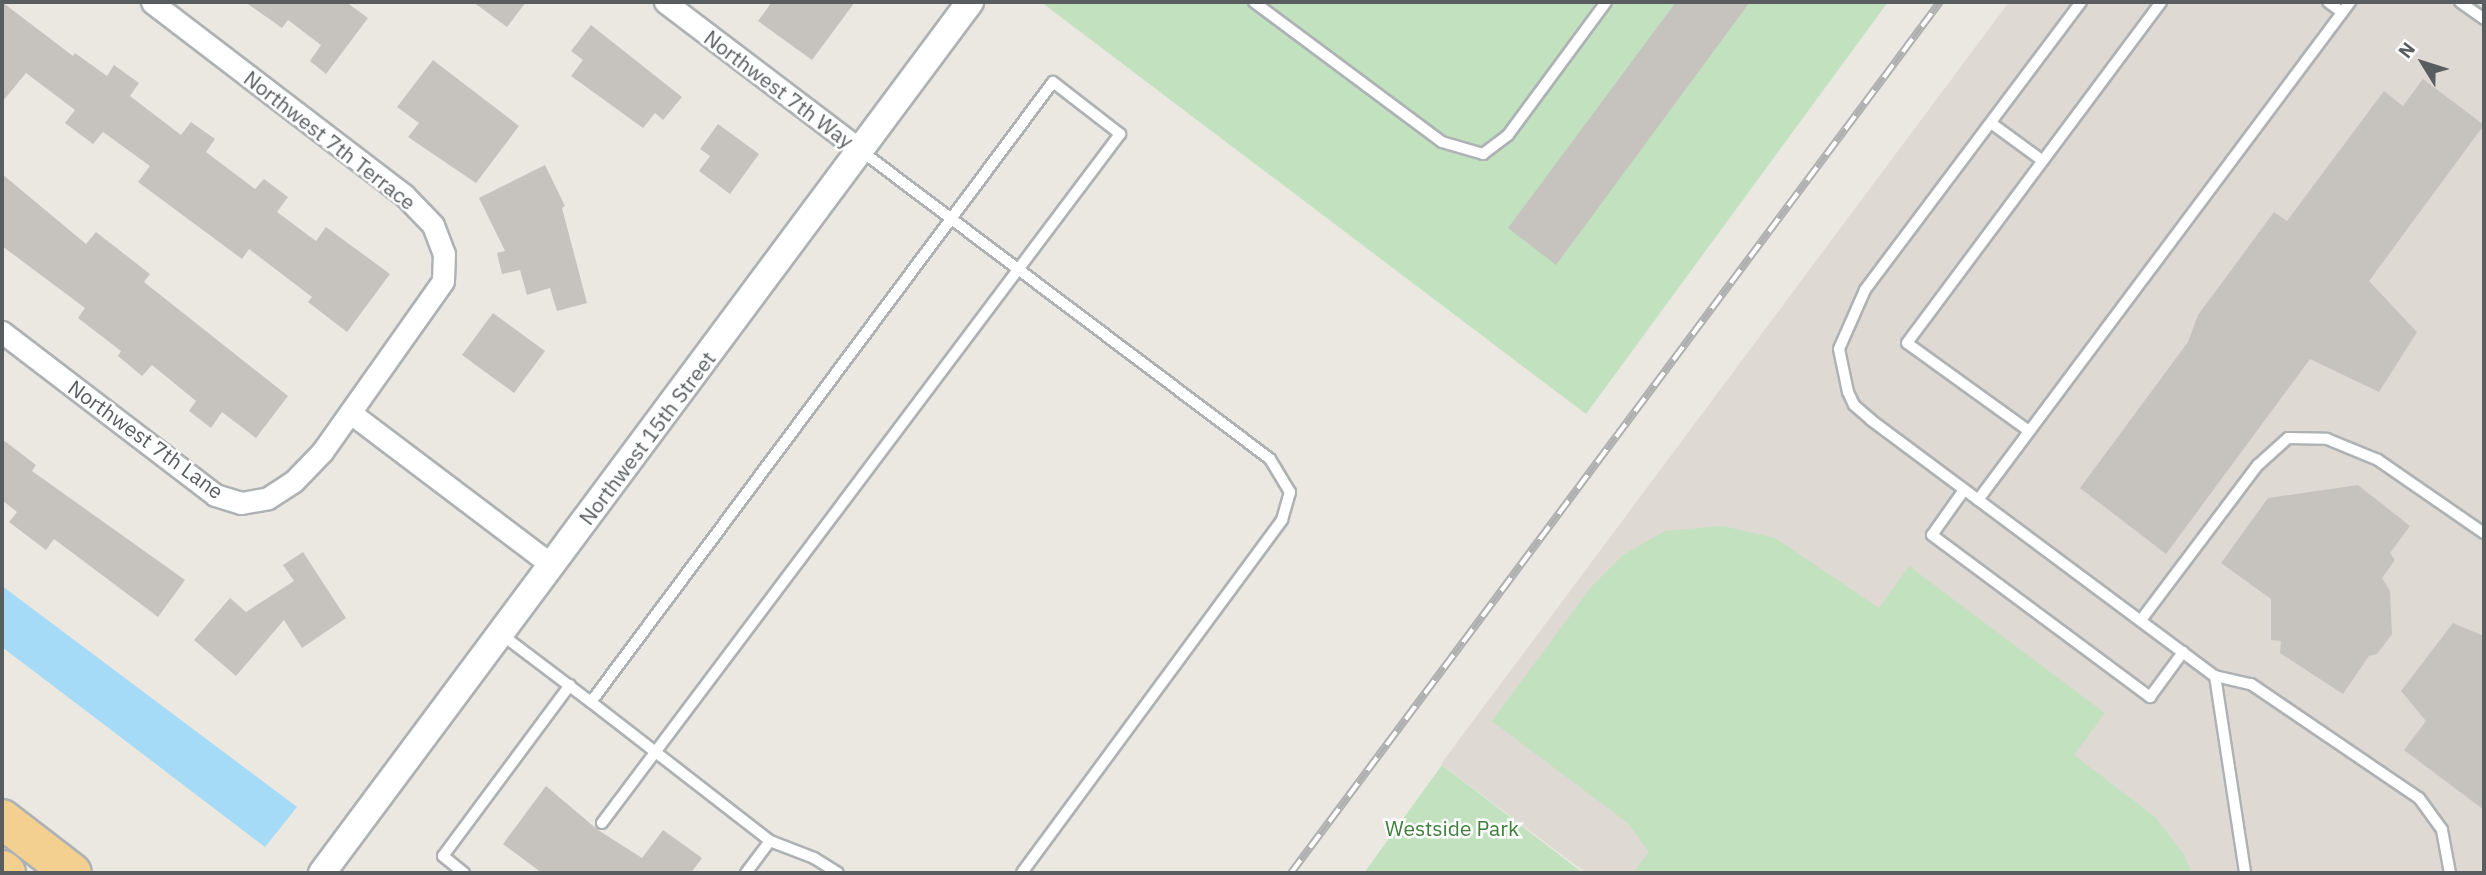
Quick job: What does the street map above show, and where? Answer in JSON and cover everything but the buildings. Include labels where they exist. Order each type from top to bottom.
[{"type":"highway","points":[[2,819],[72,873]]},
{"type":"street","name":"Northwest 7th Terrace","points":[[152,2],[404,195],[433,225],[444,254],[443,281],[352,414]]},
{"type":"street","name":"Northwest 7th Way","points":[[665,2],[860,150]]},
{"type":"street","name":"Northwest 15th Street","points":[[322,873],[970,2]]},
{"type":"street","name":"Northwest 7th Lane","points":[[2,332],[215,495],[241,503],[268,498],[293,482],[352,414]]},
{"type":"street","points":[[352,414],[552,565]]},
{"type":"lane","points":[[1254,2],[1442,142],[1483,154],[1508,135],[1606,2]]},
{"type":"lane","points":[[2081,2],[1865,290],[1849,317],[1839,349],[1843,378],[1854,405],[2215,676],[2251,684],[2419,798],[2442,830],[2449,873]]},
{"type":"lane","points":[[2029,431],[1907,344],[2161,2]]},
{"type":"lane","points":[[2328,2],[2342,12]]},
{"type":"lane","points":[[1978,500],[2350,2]]},
{"type":"lane","points":[[2460,2],[2484,19]]},
{"type":"lane","points":[[591,702],[1053,82],[1120,134],[602,823]]},
{"type":"lane","points":[[1991,123],[2043,161]]},
{"type":"lane","points":[[860,150],[1270,459],[1290,492],[1282,520],[1022,873]]},
{"type":"lane","points":[[2141,621],[2258,465],[2288,438],[2327,439],[2378,460],[2484,533]]},
{"type":"lane","points":[[1964,490],[1932,535],[2139,689],[2150,697],[2183,652]]},
{"type":"lane","points":[[501,634],[770,841],[814,858],[838,873]]},
{"type":"lane","points":[[2215,676],[2245,873]]},
{"type":"lane","points":[[464,873],[443,856],[570,685]]},
{"type":"lane","points":[[746,873],[770,841]]},
{"type":"shaded area","points":[[2009,2],[2484,2],[2484,873],[1586,873],[1441,764]]},
{"type":"green space","points":[[1041,2],[1888,2],[1586,414]]},
{"type":"green space","points":[[1723,526],[1775,538],[1879,608],[1909,566],[2105,713],[2074,755],[2155,817],[2183,853],[2192,873],[1633,873],[1649,852],[1628,823],[1492,721],[1592,586],[1623,555],[1665,531]]},
{"type":"green space","name":"Westside Park","points":[[1442,765],[1583,873],[1364,873]]},
{"type":"water","points":[[2,586],[297,807],[265,847],[2,647]]},
{"type":"railway","points":[[1291,873],[1940,2]]}]
